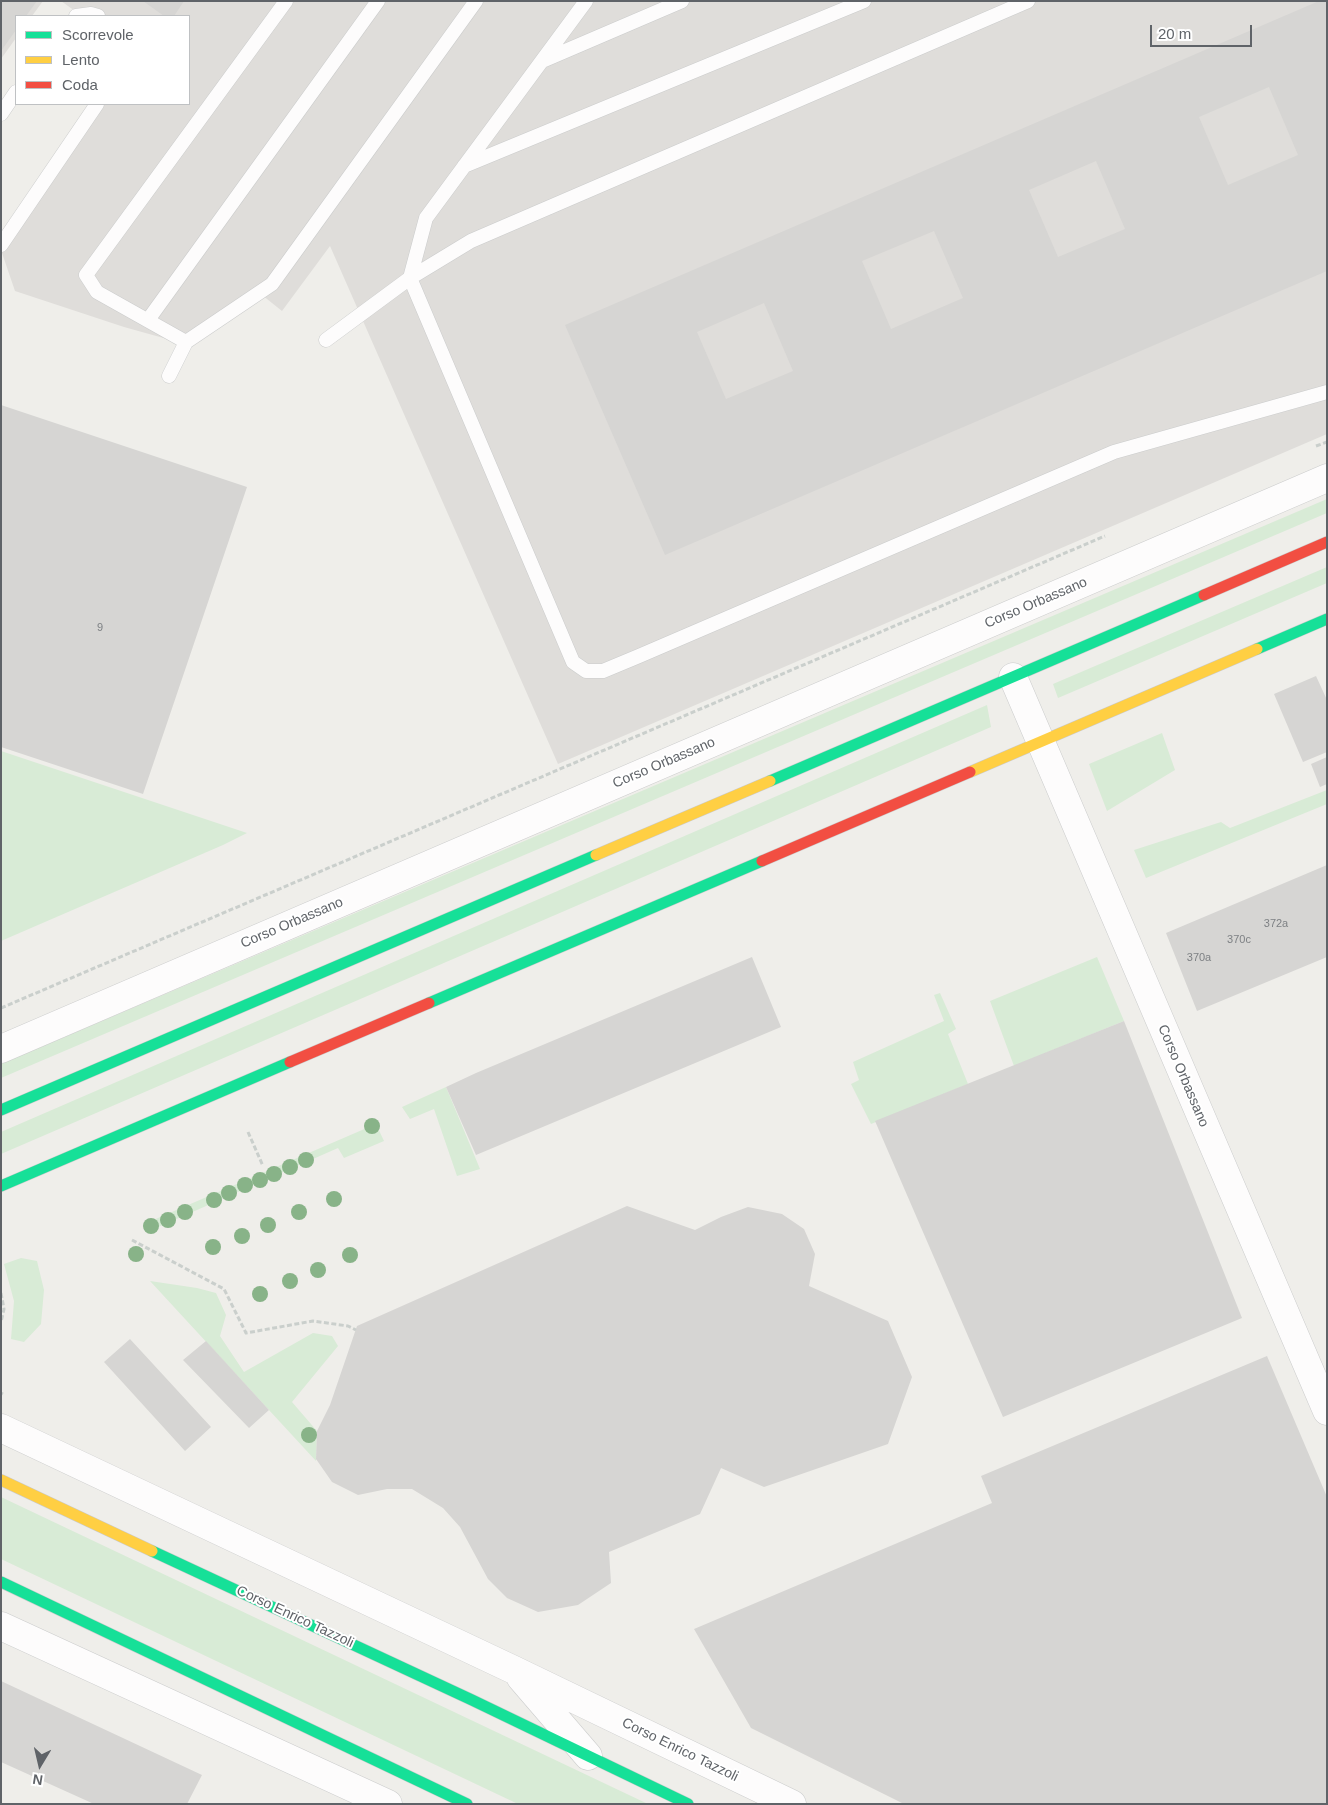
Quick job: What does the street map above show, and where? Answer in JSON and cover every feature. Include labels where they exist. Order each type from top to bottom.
[{"type":"main road","points":[[1,1110],[1327,542]]},
{"type":"main road","points":[[1,1186],[1040,740],[1327,619]]},
{"type":"main road","name":"Corso Enrico Tazzoli","points":[[1,1480],[472,1700],[688,1804]]},
{"type":"main road","points":[[1,1582],[467,1804]]},
{"type":"street","name":"Corso Orbassano","points":[[1,1049],[1327,478]]},
{"type":"street","name":"Corso Orbassano","points":[[1013,677],[1327,1412]]},
{"type":"street","name":"Corso Enrico Tazzoli","points":[[1,1428],[514,1670],[792,1804]]},
{"type":"street","points":[[1,1626],[388,1804]]},
{"type":"street","name":"Corso Enrico Tazzoli","points":[[514,1670],[588,1756]]},
{"type":"lane","points":[[186,342],[97,292],[86,275],[286,1]]},
{"type":"lane","points":[[148,320],[378,1]]},
{"type":"lane","points":[[169,376],[186,342],[272,284],[476,1]]},
{"type":"lane","points":[[586,1],[426,218],[410,278],[573,662],[586,671],[603,670],[639,656],[1114,452],[1327,392]]},
{"type":"lane","points":[[541,61],[682,1]]},
{"type":"lane","points":[[463,167],[864,1]]},
{"type":"lane","points":[[326,340],[410,278],[471,241],[1028,1]]},
{"type":"lane","points":[[1,114],[15,93]]},
{"type":"lane","points":[[1,245],[96,105]]},
{"type":"path","points":[[1308,450],[1327,442]]},
{"type":"path","points":[[1,1008],[1107,536]]},
{"type":"path","points":[[248,1132],[263,1166]]},
{"type":"path","points":[[132,1240],[224,1289],[246,1334],[313,1321],[348,1326],[356,1330]]},
{"type":"path","points":[[1,1293],[4,1309],[1,1322]]},
{"type":"shaded area","points":[[1,1],[43,1],[33,15],[15,15],[15,39],[1,59]]},
{"type":"shaded area","points":[[61,1],[1327,1],[1327,434],[558,764],[330,246],[282,311],[257,291],[185,344],[124,327],[15,291],[1,250],[1,232],[96,105],[190,105],[190,15],[81,15]]},
{"type":"green space","points":[[1327,499],[1327,513],[1,1078],[1,1064]]},
{"type":"green space","points":[[1327,567],[1327,583],[1058,698],[1053,684]]},
{"type":"green space","points":[[987,705],[991,727],[1,1154],[1,1132]]},
{"type":"green space","points":[[1162,733],[1175,770],[1107,811],[1089,764]]},
{"type":"green space","points":[[1,751],[247,833],[1,941]]},
{"type":"green space","points":[[1327,790],[1327,804],[1146,878],[1134,850],[1221,822],[1230,828]]},
{"type":"green space","points":[[1097,957],[1124,1021],[1014,1066],[990,1001]]},
{"type":"green space","points":[[940,993],[956,1029],[948,1034],[968,1084],[871,1124],[851,1084],[859,1080],[853,1062],[944,1021],[934,995]]},
{"type":"green space","points":[[446,1087],[480,1169],[457,1176],[434,1109],[410,1119],[402,1107]]},
{"type":"green space","points":[[376,1124],[384,1141],[344,1158],[338,1148],[147,1232],[144,1224]]},
{"type":"green space","points":[[21,1258],[37,1261],[44,1290],[41,1324],[24,1342],[11,1339],[14,1301],[4,1264]]},
{"type":"green space","points":[[150,1281],[197,1288],[216,1293],[226,1315],[220,1336],[244,1372],[313,1333],[332,1336],[338,1346],[292,1402],[317,1431],[316,1461]]},
{"type":"green space","points":[[1,1497],[648,1804],[518,1804],[1,1559]]},
{"type":"building","points":[[1,1],[37,1],[27,15],[15,15],[15,31],[1,51]]},
{"type":"building","points":[[143,1],[184,1],[175,15],[163,15]]},
{"type":"building","points":[[1319,1],[1327,1],[1327,271],[665,555],[565,325]],"holes":[[[1269,87],[1298,155],[1228,185],[1199,117]],[[1096,161],[1125,229],[1058,257],[1029,190]],[[934,231],[963,298],[891,329],[862,261]],[[764,303],[793,371],[726,399],[697,332]]]},
{"type":"building","points":[[1,405],[247,487],[143,794],[1,747]]},
{"type":"building","points":[[1316,676],[1327,700],[1327,752],[1303,762],[1274,694]]},
{"type":"building","points":[[1327,757],[1327,784],[1320,787],[1311,764]]},
{"type":"building","points":[[1327,865],[1327,957],[1197,1011],[1166,933]]},
{"type":"building","points":[[752,957],[781,1027],[476,1155],[446,1087]]},
{"type":"building","points":[[1124,1021],[1242,1318],[1003,1417],[875,1121]]},
{"type":"building","points":[[627,1206],[695,1230],[721,1217],[748,1207],[782,1214],[804,1229],[815,1254],[809,1286],[888,1321],[912,1377],[888,1444],[764,1487],[721,1468],[700,1514],[609,1552],[611,1583],[578,1605],[538,1612],[507,1598],[488,1579],[460,1527],[443,1508],[412,1489],[387,1489],[358,1495],[332,1482],[316,1459],[317,1431],[330,1405],[357,1326]]},
{"type":"building","points":[[130,1339],[211,1427],[185,1451],[104,1362]]},
{"type":"building","points":[[206,1341],[269,1410],[249,1428],[183,1360]]},
{"type":"building","points":[[1267,1356],[1327,1497],[1327,1804],[904,1804],[751,1728],[694,1629],[992,1503],[981,1476]]},
{"type":"building","points":[[1,1681],[202,1775],[187,1804],[94,1804],[1,1762]]},
{"type":"traffic: fast","points":[[770,781],[1204,595]]},
{"type":"traffic: fast","points":[[1257,649],[1327,619]]},
{"type":"traffic: fast","points":[[1,1110],[596,855]]},
{"type":"traffic: fast","points":[[429,1003],[762,861]]},
{"type":"traffic: fast","points":[[1,1186],[290,1062]]},
{"type":"traffic: fast","points":[[152,1551],[472,1700],[688,1804]]},
{"type":"traffic: fast","points":[[1,1582],[467,1804]]},
{"type":"traffic: slow","points":[[970,772],[1257,649]]},
{"type":"traffic: slow","points":[[596,855],[770,781]]},
{"type":"traffic: slow","points":[[1,1480],[152,1551]]},
{"type":"traffic: jam","points":[[1204,595],[1327,542]]},
{"type":"traffic: jam","points":[[762,861],[970,772]]},
{"type":"traffic: jam","points":[[290,1062],[429,1003]]}]
